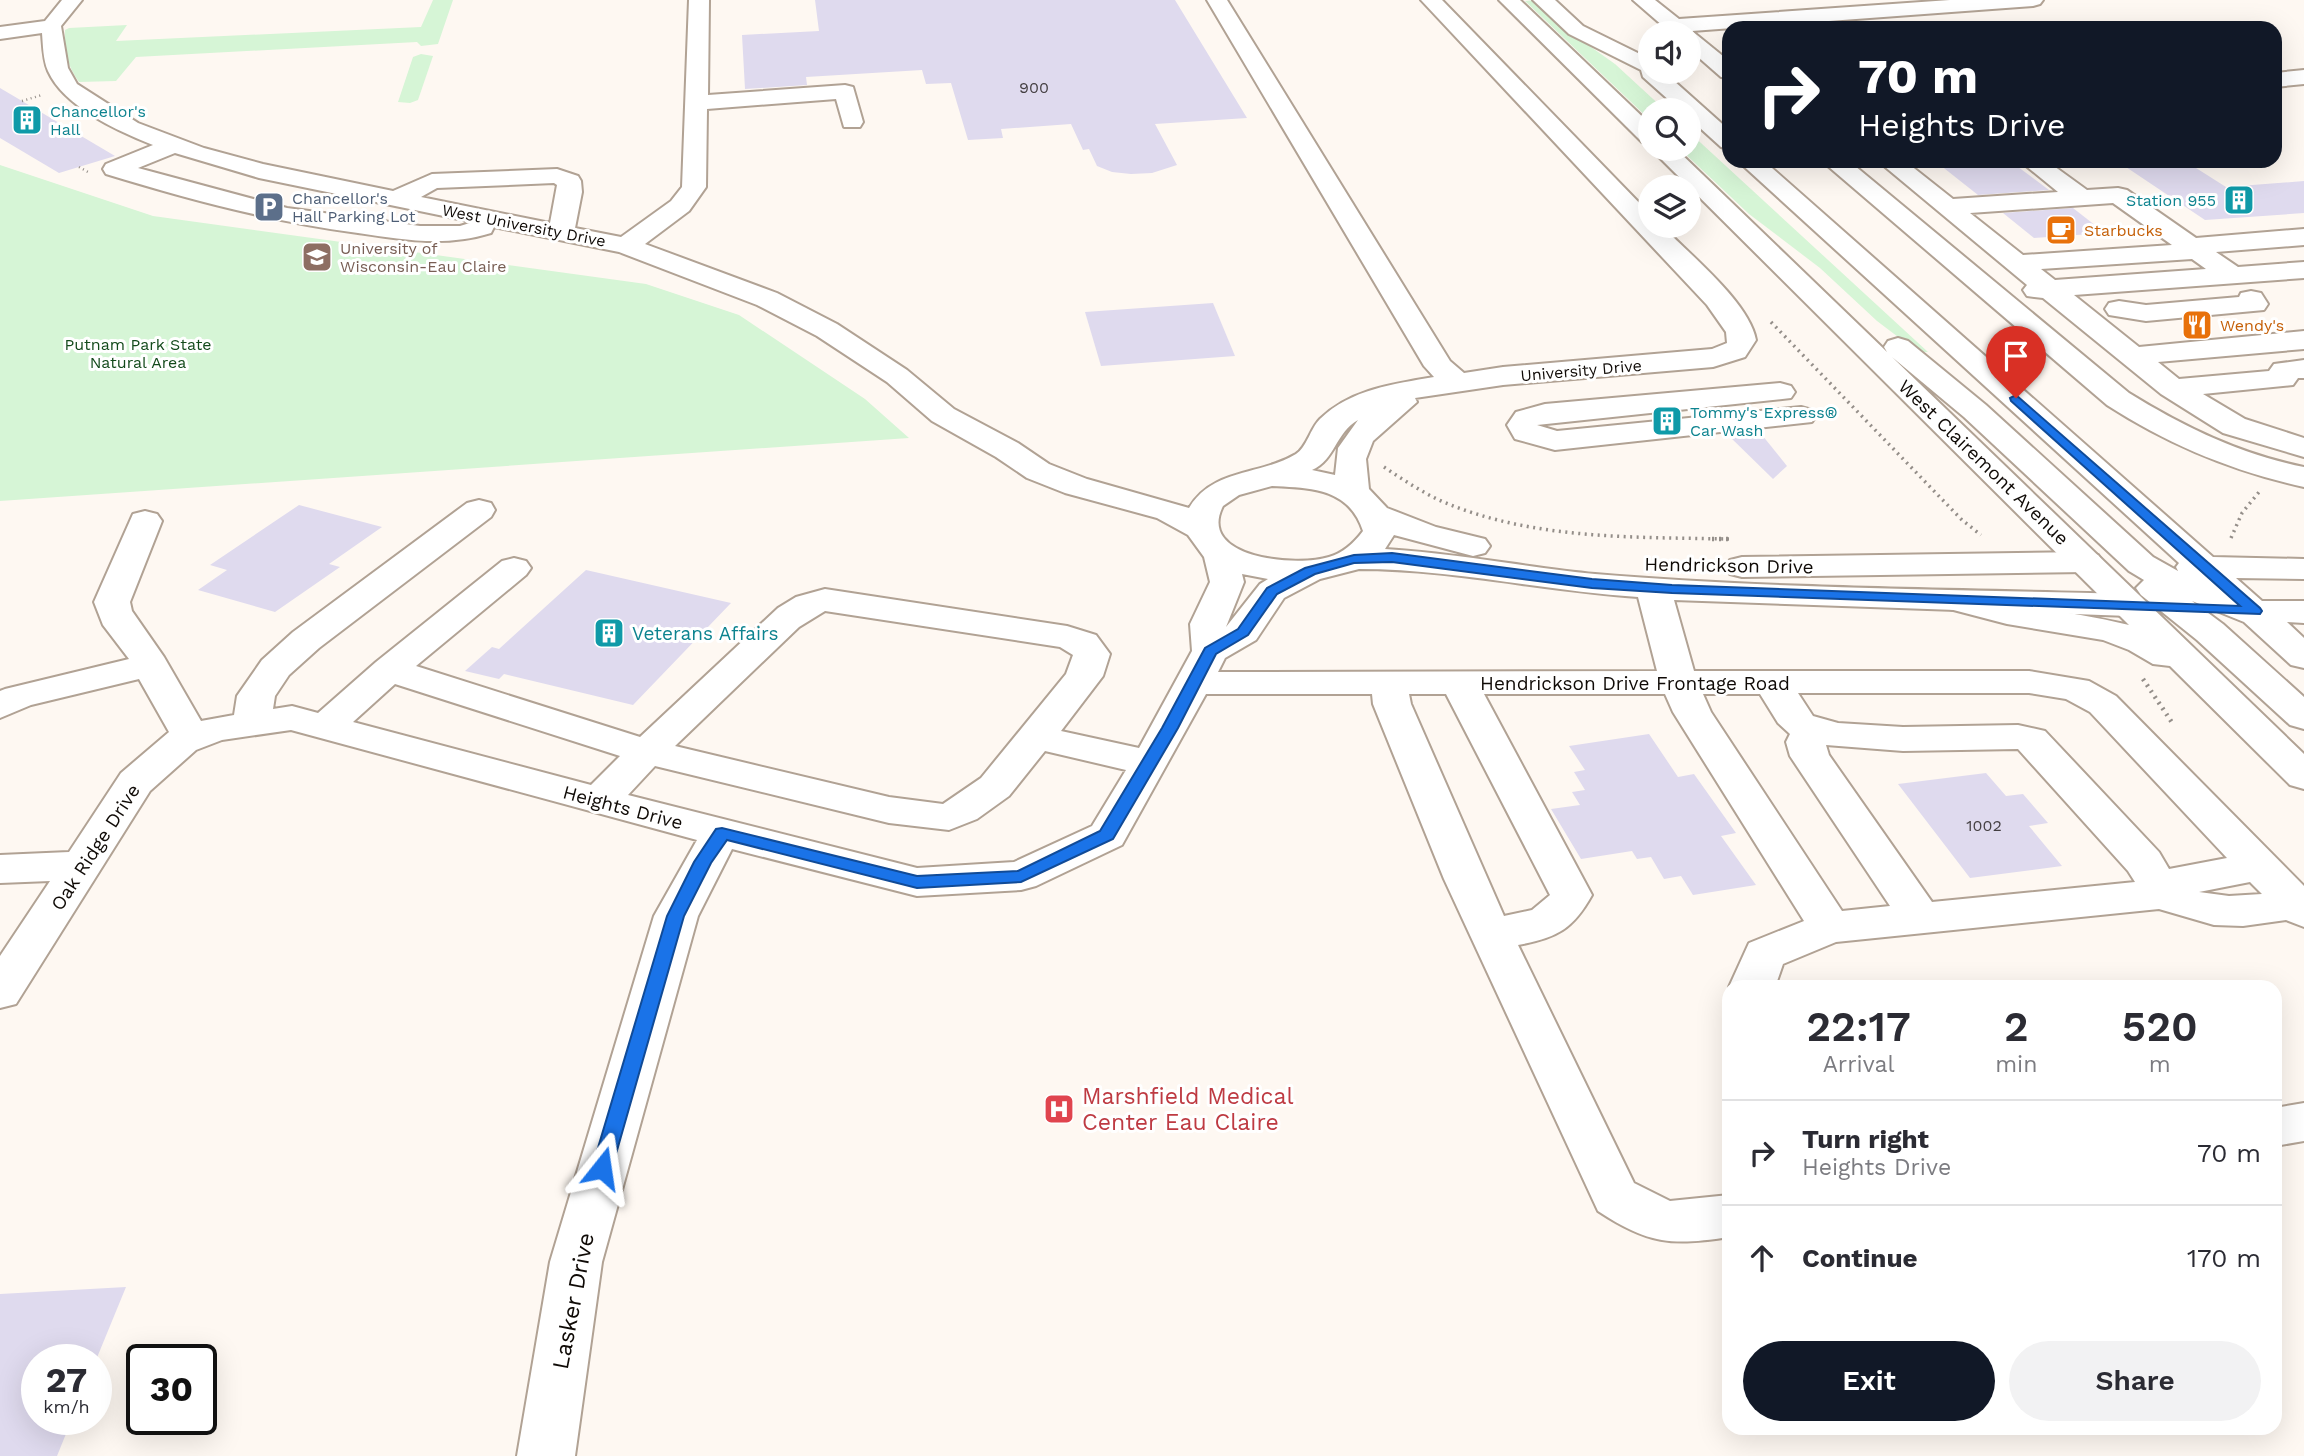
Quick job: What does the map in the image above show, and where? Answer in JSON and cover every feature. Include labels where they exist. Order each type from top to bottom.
[{"type":"street","points":[[0,33],[51,26],[72,0]]},
{"type":"street","points":[[626,246],[690,195],[694,187],[699,0]]},
{"type":"street","points":[[1217,0],[1439,366],[1457,382]]},
{"type":"street","name":"University Drive","points":[[1272,476],[1308,460],[1315,453],[1327,430],[1352,409],[1384,394],[1457,382],[1713,358],[1732,353],[1740,346],[1743,338],[1738,325],[1694,276],[1431,0]]},
{"type":"street","points":[[1508,0],[1638,125]]},
{"type":"street","points":[[1543,0],[1576,30],[1638,64]]},
{"type":"street","points":[[1570,0],[1638,60]]},
{"type":"street","points":[[1643,0],[1668,21]]},
{"type":"street","points":[[1795,0],[1805,7],[1817,9]]},
{"type":"street","points":[[1739,21],[1817,9],[2033,0]]},
{"type":"street","points":[[1699,8],[1720,24]]},
{"type":"street","points":[[1701,28],[1720,24]]},
{"type":"street","name":"West University Drive","points":[[51,26],[57,68],[68,88],[130,128],[174,145],[259,171],[626,246],[767,299],[808,320],[877,362],[943,415],[1007,450],[1038,471],[1076,486],[1169,511],[1247,564],[1279,570],[1310,571]]},
{"type":"street","points":[[1701,49],[1722,66]]},
{"type":"street","points":[[2282,79],[2304,77]]},
{"type":"street","points":[[1665,84],[1722,136]]},
{"type":"street","points":[[697,103],[845,92],[852,122]]},
{"type":"street","points":[[174,145],[115,169],[183,190],[287,216],[346,225],[420,234],[462,234],[473,232],[497,220]]},
{"type":"street","name":"West Clairemont Avenue","points":[[1675,161],[2304,776]]},
{"type":"street","points":[[1758,168],[2304,657]]},
{"type":"street","points":[[1842,168],[2118,399],[2159,426],[2224,456],[2304,477]]},
{"type":"street","points":[[1900,168],[2172,388],[2234,426],[2304,448]]},
{"type":"street","points":[[2043,168],[2082,198]]},
{"type":"street","points":[[2079,168],[2188,249]]},
{"type":"street","points":[[395,200],[432,181],[557,176],[569,181],[570,192],[561,232]]},
{"type":"street","points":[[1959,216],[2118,195]]},
{"type":"street","points":[[1959,216],[2120,217],[2132,220],[2232,275]]},
{"type":"street","points":[[1743,226],[1816,274],[1975,411],[2141,564],[2194,591],[2255,611]]},
{"type":"street","points":[[2016,264],[2304,237]]},
{"type":"street","points":[[1993,294],[2304,270]]},
{"type":"street","points":[[2077,313],[2119,310],[2146,313],[2254,304],[2251,299],[2304,295]]},
{"type":"street","points":[[2133,356],[2304,340]]},
{"type":"street","points":[[2172,388],[2297,381]]},
{"type":"street","name":"University Drive","points":[[1349,458],[1367,427],[1421,389]]},
{"type":"street","points":[[1780,392],[1545,413],[1527,418],[1522,425],[1526,432],[1555,441],[1801,416]]},
{"type":"street","points":[[2234,426],[2304,420]]},
{"type":"street","name":"West University Drive","points":[[1007,450],[1181,487],[1229,486],[1272,476]]},
{"type":"street","points":[[1349,458],[1353,491]]},
{"type":"street","points":[[1272,476],[1302,477],[1353,491],[1377,516],[1380,531],[1370,547],[1354,559]]},
{"type":"street","points":[[1211,541],[1202,512],[1213,498],[1229,486]]},
{"type":"street","points":[[145,521],[112,602],[113,616],[145,654],[177,718],[220,730],[256,696],[275,668],[306,640],[479,510]]},
{"type":"street","name":"Hendrickson Drive","points":[[1377,516],[1402,528],[1447,541],[1544,556],[1614,562],[1713,567],[2086,562],[2205,568],[2304,569]]},
{"type":"street","points":[[2159,526],[2208,541],[2304,557]]},
{"type":"street","name":"Heights Drive","points":[[220,730],[292,718],[706,829],[917,882],[1021,876],[1107,835],[1149,763],[1201,667],[1208,624],[1227,582],[1211,541]]},
{"type":"street","name":"Hendrickson Drive","points":[[1310,571],[1354,559],[1392,558],[1592,584],[1653,588],[2304,612]]},
{"type":"street","points":[[2086,562],[2130,576],[2155,589],[2210,632],[2304,717]]},
{"type":"street","points":[[325,727],[389,670],[514,568]]},
{"type":"street","points":[[1201,667],[1243,632],[1272,591],[1310,571]]},
{"type":"street","points":[[1653,588],[1679,683],[1707,738],[1830,927]]},
{"type":"street","points":[[389,670],[647,752],[889,810],[949,817],[995,787],[1084,676],[1092,654],[1083,643],[1067,638],[947,617],[825,600],[800,607],[647,752],[599,800]]},
{"type":"street","points":[[1954,600],[1983,611],[2065,622],[2130,635],[2214,690]]},
{"type":"street","points":[[0,706],[19,697],[150,665]]},
{"type":"street","name":"Hendrickson Drive Frontage Road","points":[[1201,667],[1390,683],[2029,682],[2076,689],[2104,704],[2260,866]]},
{"type":"street","points":[[1390,683],[1398,717],[1465,879],[1616,1197],[1641,1214],[1670,1224],[1722,1217]]},
{"type":"street","points":[[1459,683],[1571,895],[1561,913],[1540,926],[1490,933]]},
{"type":"street","points":[[1774,683],[1784,706],[1800,724],[1811,731],[1866,737],[2018,737],[2031,740],[2144,862],[2164,894]]},
{"type":"street","name":"Oak Ridge Drive","points":[[0,992],[135,782],[182,741],[220,730]]},
{"type":"street","points":[[1811,731],[1805,742],[1810,756],[1920,918]]},
{"type":"street","points":[[1036,737],[1149,763]]},
{"type":"street","name":"Lasker Drive","points":[[546,1456],[576,1262],[676,916],[703,862],[706,829],[734,773]]},
{"type":"street","points":[[0,869],[82,865]]},
{"type":"street","points":[[2164,894],[2183,880],[2260,866],[2300,908]]},
{"type":"street","points":[[1755,980],[1765,954],[1830,927],[2164,894],[2204,910],[2225,913],[2300,908]]},
{"type":"street","points":[[2282,1126],[2304,1122]]},
{"type":"path","points":[[1349,458],[1379,464],[1439,500],[1506,522],[1649,537],[1731,539]]},
{"type":"path","points":[[2230,539],[2242,513],[2261,489]]},
{"type":"green space","points":[[433,0],[453,0],[438,44],[421,46],[417,42],[136,57],[116,81],[79,82],[69,64],[66,51],[65,30],[69,28],[127,25],[116,41],[421,27]]},
{"type":"green space","points":[[1535,0],[1567,30],[1615,64],[1652,98],[1638,98],[1638,109],[1525,1]]},
{"type":"green space","points":[[421,54],[433,56],[418,100],[410,103],[398,102],[413,57]]},
{"type":"green space","points":[[1701,143],[1722,162],[1722,168],[1728,168],[1928,352],[1918,352],[1877,321],[1820,268],[1749,214],[1693,161],[1701,161]]},
{"type":"green space","name":"Putnam Park State Natural Area","points":[[0,165],[153,216],[646,284],[739,315],[865,399],[909,438],[0,501]]},
{"type":"building","points":[[815,0],[1175,0],[1247,118],[1155,124],[1177,165],[1152,173],[1131,174],[1112,172],[1097,166],[1089,149],[1083,150],[1071,124],[1001,129],[1003,138],[968,140],[951,83],[926,84],[922,70],[806,77],[807,85],[745,89],[742,35],[819,31]]},
{"type":"building","name":"Chancellor's Hall","points":[[0,88],[115,156],[59,173],[0,138]]},
{"type":"building","points":[[1944,168],[2019,168],[2049,190],[1978,195]]},
{"type":"building","name":"Station 955","points":[[2127,168],[2196,168],[2226,187],[2304,181],[2304,213],[2205,220]]},
{"type":"building","points":[[2073,208],[2105,233],[2034,238],[2003,213]]},
{"type":"building","points":[[1213,303],[1235,356],[1101,366],[1085,312]]},
{"type":"building","points":[[1758,430],[1787,466],[1773,479],[1727,434]]},
{"type":"building","points":[[299,505],[382,527],[329,564],[340,567],[275,612],[198,590],[227,570],[210,565]]},
{"type":"building","name":"Veterans Affairs","points":[[586,570],[731,603],[633,705],[504,674],[499,679],[465,671],[492,647],[499,649]]},
{"type":"building","points":[[1649,734],[1678,777],[1694,774],[1736,833],[1721,836],[1756,885],[1693,895],[1681,876],[1664,879],[1651,857],[1637,859],[1632,851],[1581,859],[1551,809],[1580,805],[1572,792],[1585,790],[1574,772],[1585,770],[1569,746]]},
{"type":"building","points":[[1986,773],[2006,796],[2023,794],[2048,823],[2029,826],[2062,866],[1970,878],[1898,784]]},
{"type":"building","points":[[126,1287],[103,1344],[21,1344],[21,1435],[66,1435],[57,1456],[0,1456],[0,1294]]},
{"type":"place","name":"Chancellor's Hall","points":[[27,120]]},
{"type":"place","name":"Station 955","points":[[2239,200]]},
{"type":"place","name":"Chancellor's Hall Parking Lot","points":[[269,207]]},
{"type":"place","name":"Starbucks","points":[[2061,230]]},
{"type":"place","name":"University of Wisconsin-Eau Claire","points":[[317,257]]},
{"type":"place","name":"Wendy's","points":[[2197,325]]},
{"type":"place","name":"Tommy's Express® Car Wash","points":[[1667,421]]},
{"type":"place","name":"Veterans Affairs","points":[[609,633]]},
{"type":"place","name":"Marshfield Medical Center Eau Claire","points":[[1059,1109]]},
{"type":"route","points":[[602,1168],[676,916],[703,862],[722,833],[917,882],[1021,876],[1107,835],[1170,728],[1210,651],[1243,632],[1272,591],[1310,571],[1354,559],[1392,558],[1592,584],[1672,589],[2255,611],[2016,398]]}]
